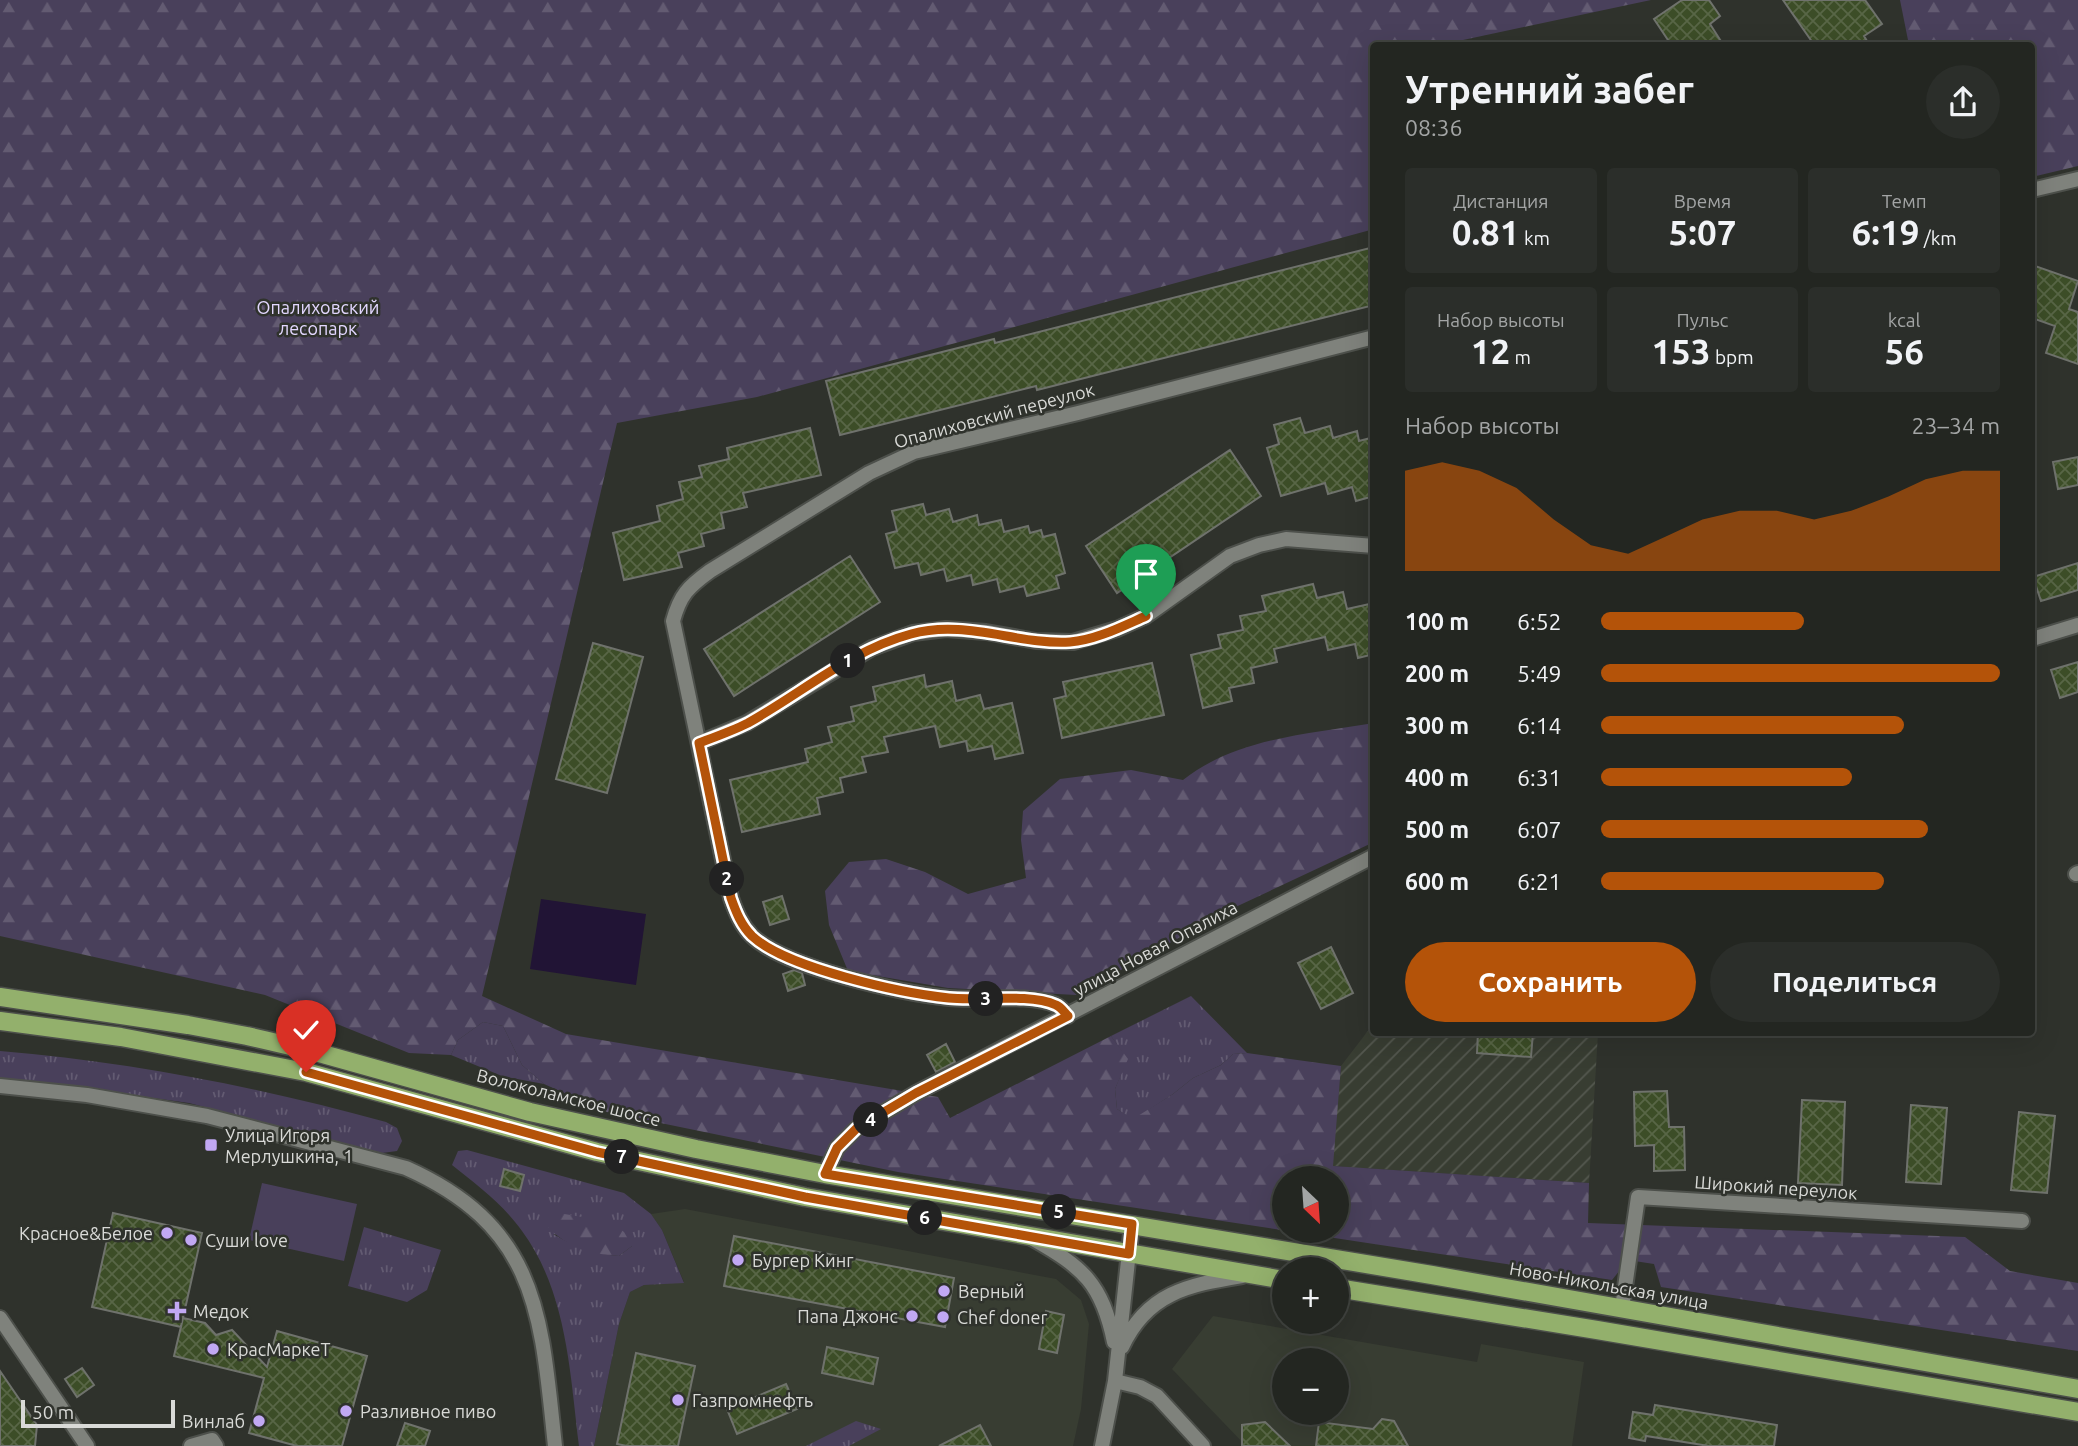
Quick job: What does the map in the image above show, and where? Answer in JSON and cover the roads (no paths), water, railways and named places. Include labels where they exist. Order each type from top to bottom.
[{"type":"main road","name":"Волоколамское шоссе","points":[[0,997],[247,1036],[313,1051],[530,1112],[695,1149],[825,1174],[1132,1224]]},
{"type":"main road","points":[[0,1021],[121,1037],[306,1072],[597,1152],[805,1197],[1272,1278]]},
{"type":"main road","name":"Ново-Никольская улица","points":[[1132,1224],[2078,1388]]},
{"type":"main road","points":[[1349,1290],[2078,1412]]},
{"type":"street","points":[[2035,189],[2078,179]]},
{"type":"street","name":"Опалиховский переулок","points":[[1068,1016],[1059,1006],[1039,1000],[950,998],[885,988],[774,952],[751,935],[738,917],[731,898],[673,621],[679,600],[692,584],[710,571],[869,473],[914,452],[1370,338]]},
{"type":"street","points":[[699,743],[747,723],[872,648],[913,633],[946,629],[986,632],[1036,641],[1073,642],[1117,629],[1146,616],[1230,556],[1259,545],[1286,539],[1370,546]]},
{"type":"street","points":[[2035,638],[2078,625]]},
{"type":"street","name":"улица Новая Опалиха","points":[[825,1174],[837,1148],[857,1128],[916,1093],[1370,858]]},
{"type":"street","points":[[0,1086],[87,1095],[207,1116],[406,1168],[434,1181],[478,1214],[501,1239],[517,1262],[529,1287],[543,1338],[555,1446]]},
{"type":"street","name":"Широкий переулок","points":[[1622,1308],[1638,1198],[2022,1221]]},
{"type":"street","points":[[1102,1446],[1115,1381],[1132,1224]]},
{"type":"street","points":[[1028,1236],[1058,1253],[1080,1270],[1094,1287],[1104,1305],[1117,1357]]},
{"type":"street","points":[[1117,1357],[1137,1319],[1154,1304],[1175,1291],[1197,1283],[1251,1274]]},
{"type":"street","points":[[0,1318],[87,1446]]},
{"type":"street","points":[[1115,1381],[1140,1387],[1157,1396],[1203,1446]]},
{"type":"street","points":[[191,1446],[212,1440],[216,1446]]},
{"type":"place","name":"Улица Игоря Мерлушкина, 1","points":[[211,1145]]},
{"type":"place","name":"Красное&Белое","points":[[167,1233]]},
{"type":"place","name":"Суши love","points":[[191,1240]]},
{"type":"place","name":"Бургер Кинг","points":[[738,1260]]},
{"type":"place","name":"Верный","points":[[944,1291]]},
{"type":"place","name":"Медок","points":[[177,1311]]},
{"type":"place","name":"Папа Джонс","points":[[912,1316]]},
{"type":"place","name":"Chef doner","points":[[943,1317]]},
{"type":"place","name":"КрасМаркеТ","points":[[213,1349]]},
{"type":"place","name":"Газпромнефть","points":[[678,1400]]},
{"type":"place","name":"Разливное пиво","points":[[346,1411]]},
{"type":"place","name":"Винлаб","points":[[259,1421]]},
{"type":"park label","name":"Опалиховский лесопарк","points":[[318,317]]}]
